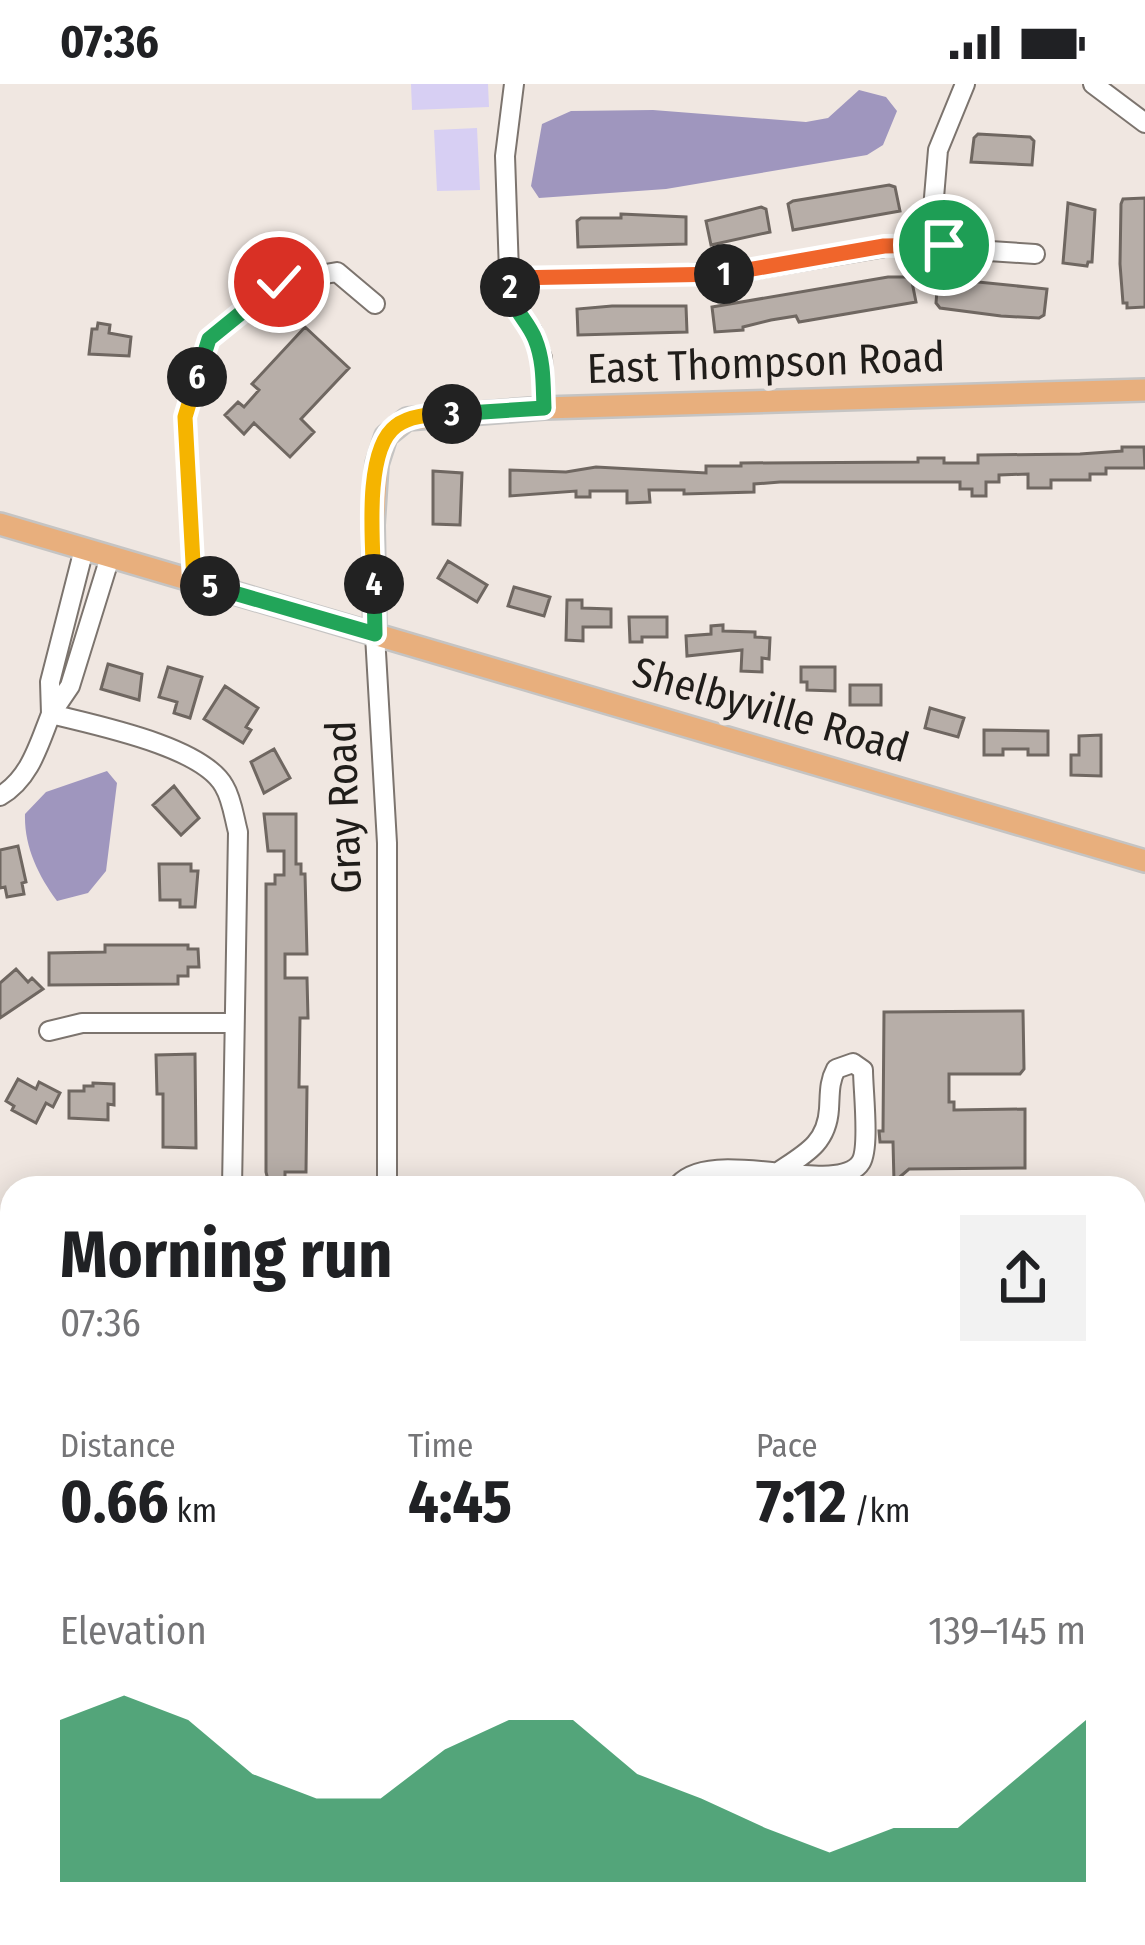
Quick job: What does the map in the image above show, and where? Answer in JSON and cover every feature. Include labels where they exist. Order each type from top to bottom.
[{"type":"main road","name":"East Thompson Road","points":[[392,428],[407,419],[430,415],[544,408],[1145,390]]},
{"type":"main road","name":"Gray Road","points":[[375,634],[376,464],[392,428]]},
{"type":"main road","points":[[0,524],[375,634]]},
{"type":"main road","name":"Shelbyville Road","points":[[375,634],[1145,861]]},
{"type":"street","points":[[514,84],[505,156],[510,301],[532,331],[542,358],[544,408]]},
{"type":"street","points":[[930,245],[938,150],[965,84]]},
{"type":"street","points":[[1093,84],[1145,123]]},
{"type":"street","points":[[510,278],[718,274],[870,248],[930,245],[1035,254]]},
{"type":"street","points":[[194,581],[185,417],[209,339],[279,282],[337,272],[375,304]]},
{"type":"street","points":[[51,713],[50,682],[84,549]]},
{"type":"street","points":[[0,796],[18,783],[32,763],[51,713],[70,686],[110,557]]},
{"type":"street","name":"Gray Road","points":[[375,634],[386,842],[387,1176]]},
{"type":"street","points":[[51,713],[185,756],[223,782],[238,832],[232,1176]]},
{"type":"street","points":[[49,1031],[82,1023],[234,1023]]},
{"type":"street","points":[[781,1170],[814,1148],[827,1128],[830,1081],[836,1069],[853,1063],[863,1070],[865,1150],[860,1163],[840,1176]]},
{"type":"street","points":[[692,1176],[781,1170],[816,1176]]},
{"type":"shaded area","points":[[411,84],[488,84],[489,107],[412,110]]},
{"type":"shaded area","points":[[859,90],[886,97],[897,111],[883,145],[867,155],[666,189],[539,198],[531,186],[542,124],[571,111],[653,110],[806,122],[828,118]]},
{"type":"shaded area","points":[[477,128],[480,190],[437,191],[434,130]]},
{"type":"shaded area","points":[[107,771],[117,783],[106,871],[88,893],[57,901],[34,860],[25,814],[46,792]]},
{"type":"building","points":[[978,134],[1030,137],[1034,141],[1032,165],[971,162]]},
{"type":"building","points":[[895,187],[900,211],[793,230],[788,204],[793,201]]},
{"type":"building","points":[[1145,198],[1145,307],[1127,308],[1120,264],[1121,204],[1123,199]]},
{"type":"building","points":[[1068,203],[1095,210],[1092,262],[1087,266],[1063,263]]},
{"type":"building","points":[[766,209],[770,232],[711,245],[706,221]]},
{"type":"building","points":[[621,214],[686,217],[686,244],[578,247],[577,221],[621,218]]},
{"type":"building","points":[[911,277],[916,302],[799,322],[796,316],[715,332],[712,307]]},
{"type":"building","points":[[938,278],[1047,289],[1044,315],[1001,316],[940,308],[936,303]]},
{"type":"building","points":[[686,306],[687,332],[578,335],[577,309]]},
{"type":"building","points":[[98,323],[110,325],[109,333],[131,337],[129,356],[89,354],[92,329]]},
{"type":"building","points":[[305,327],[349,368],[301,419],[314,432],[290,457],[254,423],[244,434],[225,415],[238,402],[244,407],[259,390],[252,384]]},
{"type":"building","points":[[1122,447],[1144,447],[1145,468],[1106,468],[1106,474],[1090,474],[1090,480],[1051,480],[1051,488],[1028,488],[1028,474],[999,475],[999,482],[986,482],[986,496],[972,496],[972,489],[960,489],[960,482],[780,482],[754,484],[754,492],[649,490],[650,502],[627,503],[627,491],[590,491],[590,497],[576,497],[576,491],[510,496],[510,470],[566,472],[596,467],[706,473],[706,466],[741,463],[944,458],[944,463],[978,463],[978,455],[1080,454],[1122,451]]},
{"type":"building","points":[[433,471],[462,473],[460,525],[433,524]]},
{"type":"building","points":[[448,561],[487,585],[477,602],[438,578]]},
{"type":"building","points":[[514,587],[550,597],[544,616],[508,606]]},
{"type":"building","points":[[567,600],[582,600],[582,608],[611,609],[611,627],[583,627],[583,641],[566,640]]},
{"type":"building","points":[[629,617],[667,617],[667,637],[630,642]]},
{"type":"building","points":[[723,625],[723,631],[755,632],[755,637],[770,638],[769,659],[762,658],[762,672],[741,671],[742,650],[687,656],[686,636],[711,634],[711,626]]},
{"type":"building","points":[[108,664],[142,674],[139,700],[101,689]]},
{"type":"building","points":[[168,667],[202,677],[190,718],[174,713],[177,702],[159,697]]},
{"type":"building","points":[[801,667],[835,667],[835,691],[807,690],[807,682],[801,682]]},
{"type":"building","points":[[850,685],[881,685],[881,705],[850,705]]},
{"type":"building","points":[[225,686],[258,708],[243,743],[204,719]]},
{"type":"building","points":[[930,708],[964,718],[958,737],[925,728]]},
{"type":"building","points":[[984,730],[1048,731],[1048,755],[1003,749],[1003,755],[984,755]]},
{"type":"building","points":[[1101,735],[1101,776],[1071,775],[1071,755],[1079,755],[1079,736]]},
{"type":"building","points":[[274,749],[290,778],[264,793],[251,762]]},
{"type":"building","points":[[174,786],[199,818],[181,835],[153,805]]},
{"type":"building","points":[[264,814],[296,814],[296,864],[301,864],[301,874],[305,874],[307,954],[285,954],[285,978],[307,978],[308,1018],[300,1018],[299,1087],[307,1087],[306,1172],[285,1172],[285,1176],[267,1176],[266,1172],[266,884],[275,884],[275,875],[284,875],[284,851],[268,851]]},
{"type":"building","points":[[18,846],[24,894],[7,897],[5,887],[0,888],[0,850]]},
{"type":"building","points":[[159,864],[191,864],[191,871],[198,871],[195,907],[180,907],[180,900],[160,900]]},
{"type":"building","points":[[105,945],[188,945],[188,949],[198,949],[199,967],[188,967],[188,976],[178,976],[178,984],[49,985],[49,953],[105,952]]},
{"type":"building","points":[[16,969],[43,989],[0,1018],[0,983]]},
{"type":"building","points":[[1023,1011],[1024,1069],[1020,1074],[949,1074],[949,1102],[954,1102],[954,1110],[1025,1109],[1025,1168],[909,1169],[894,1176],[893,1142],[880,1142],[879,1131],[883,1131],[884,1012]]},
{"type":"building","points":[[195,1054],[196,1148],[163,1147],[163,1094],[157,1094],[156,1055]]},
{"type":"building","points":[[18,1079],[36,1089],[39,1082],[60,1093],[53,1107],[46,1103],[36,1123],[12,1110],[14,1106],[6,1101]]},
{"type":"building","points":[[114,1084],[108,1120],[69,1118],[69,1091],[84,1091],[84,1086]]},
{"type":"route","points":[[279,282],[209,339],[185,417],[194,581],[375,634],[376,464],[386,436],[407,419],[544,408],[542,358],[532,331],[510,301],[510,278],[718,274],[884,246],[944,245]]}]
